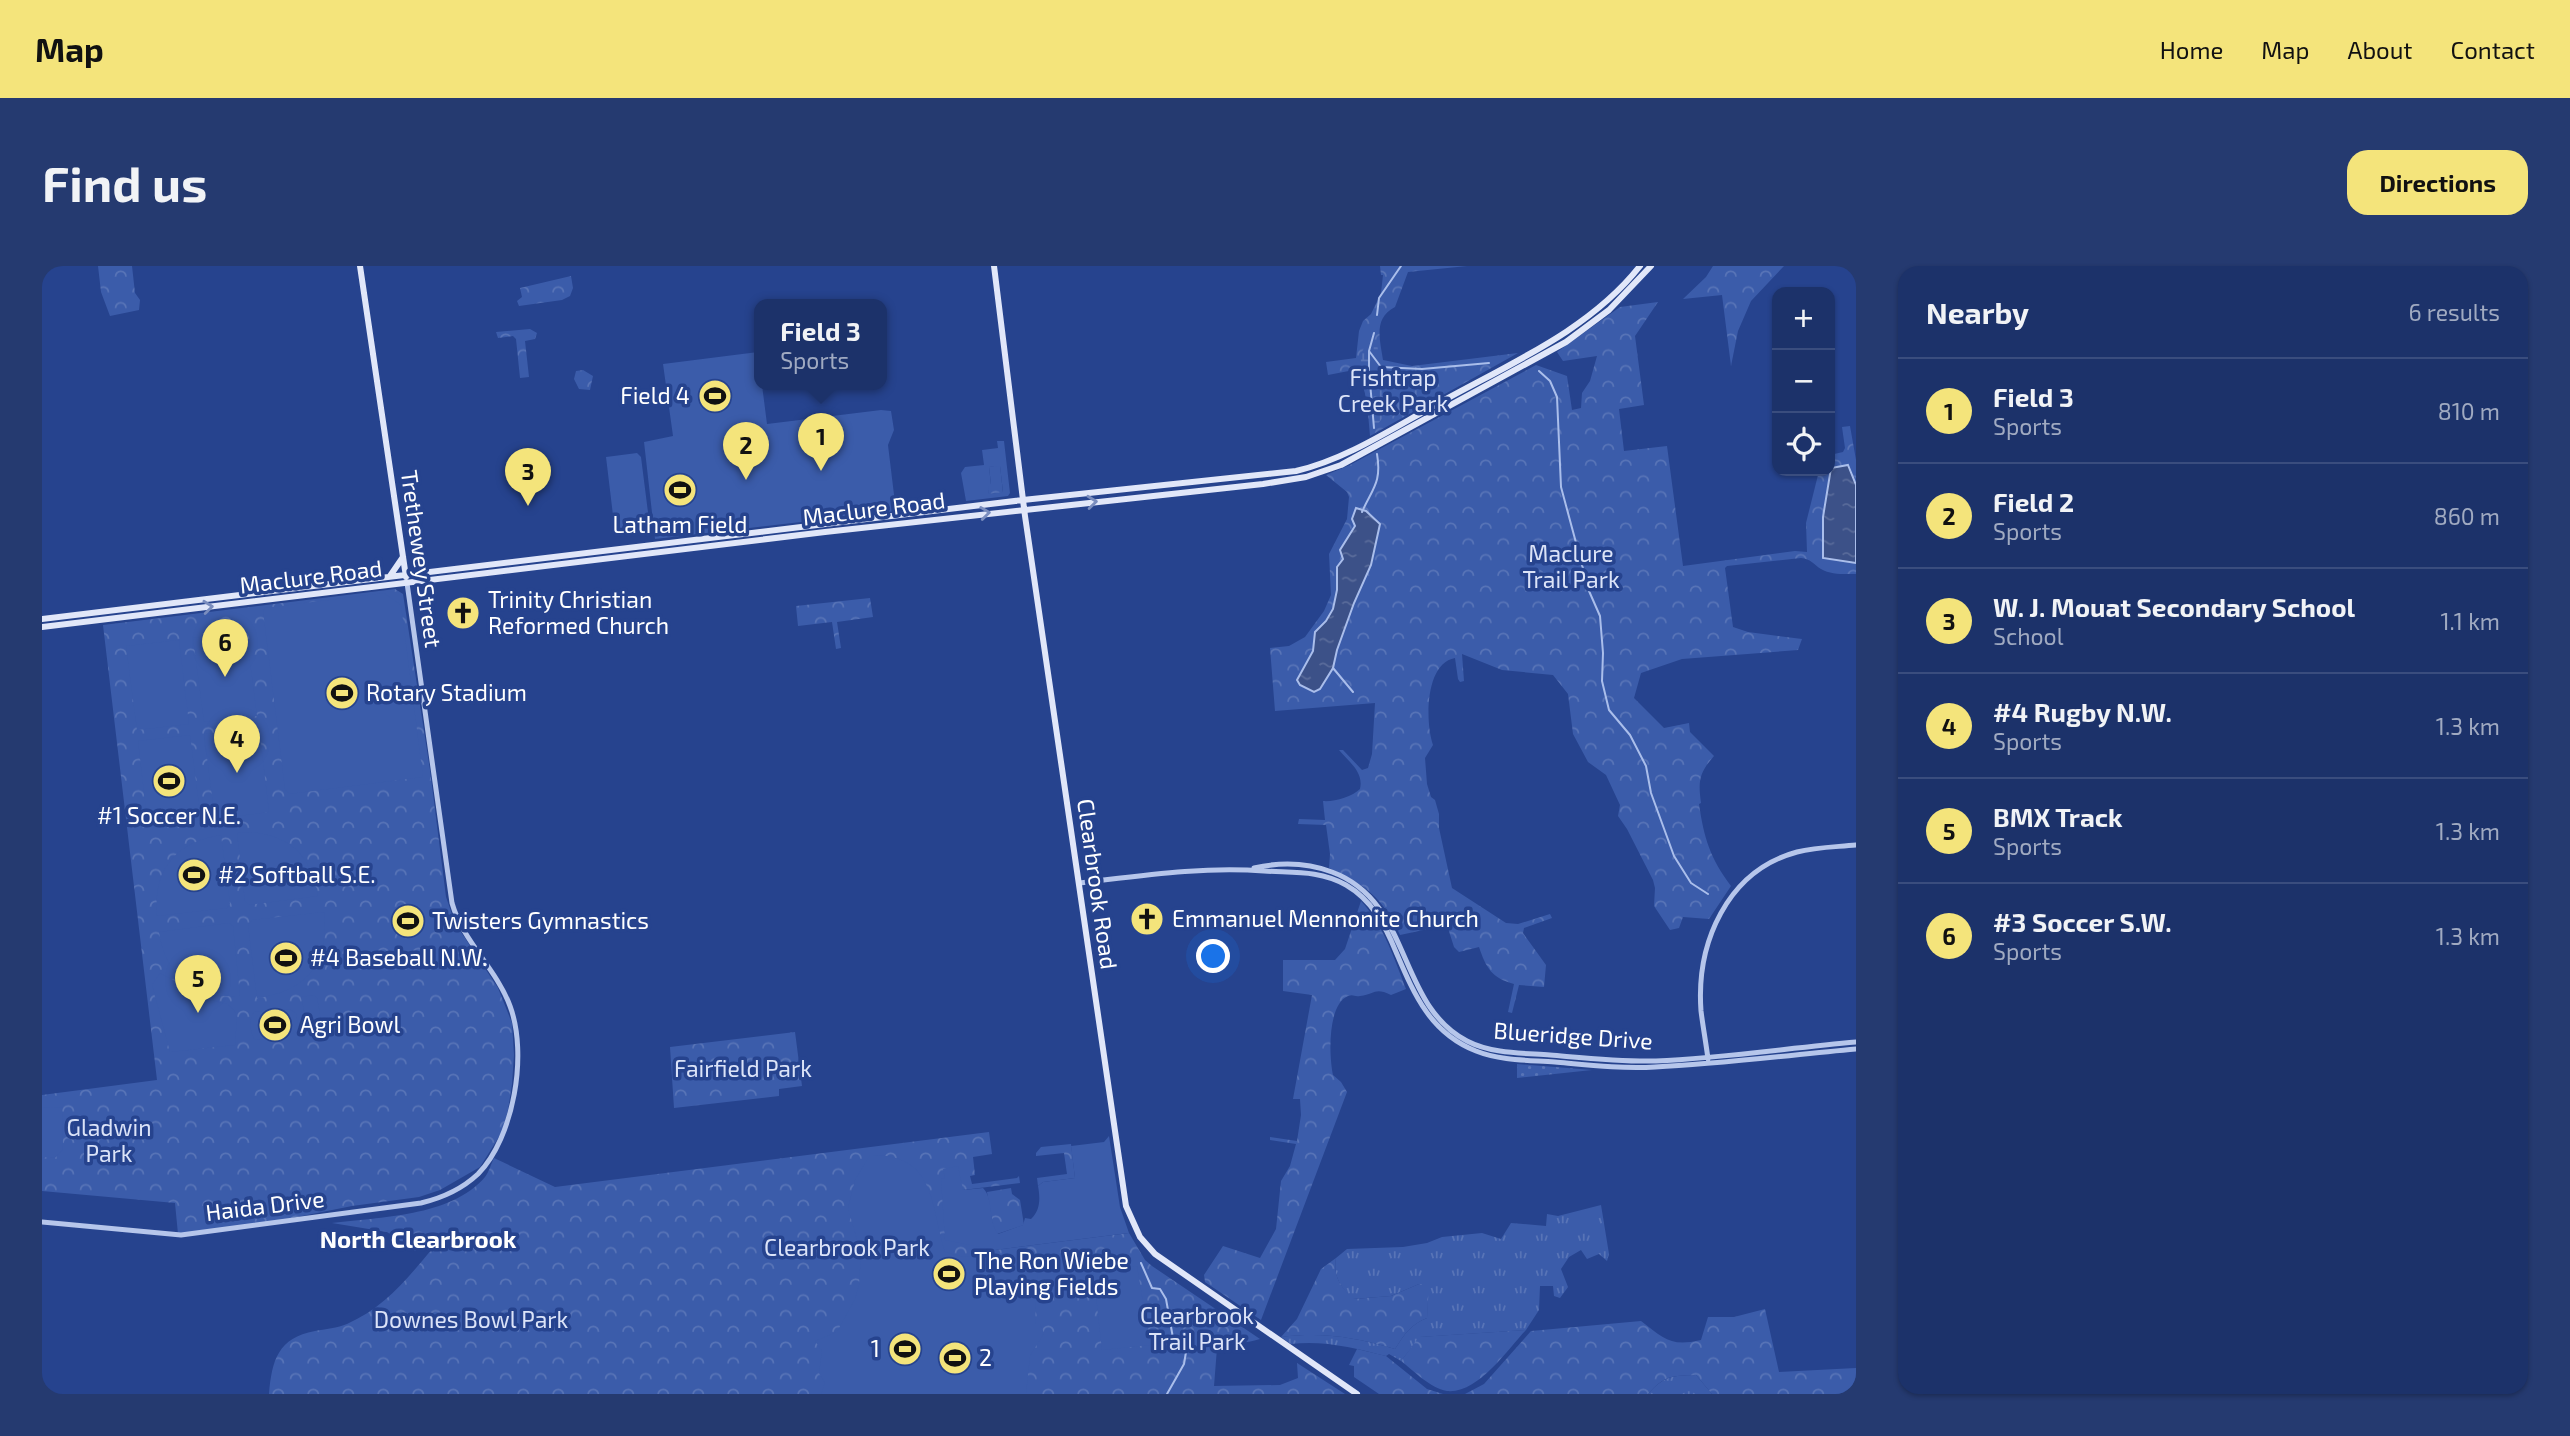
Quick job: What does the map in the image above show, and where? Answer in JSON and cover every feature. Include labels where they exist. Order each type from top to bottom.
[{"type":"main road","name":"Trethewey Street","points":[[360,266],[406,579]]},
{"type":"main road","name":"Clearbrook Road","points":[[994,266],[1024,509],[1126,1206],[1147,1246],[1164,1261],[1357,1394]]},
{"type":"main road","name":"Maclure Road","points":[[42,627],[1023,500],[1262,476],[1312,467],[1339,457],[1562,335],[1604,303],[1640,266]]},
{"type":"main road","name":"Maclure Road","points":[[42,619],[390,576],[406,579],[1285,482],[1329,470],[1566,342],[1609,310],[1651,266]]},
{"type":"main road","points":[[390,576],[403,557]]},
{"type":"street","name":"Trethewey Street","points":[[406,579],[452,903],[465,934],[506,995],[515,1024],[517,1063],[510,1110],[504,1133],[482,1168]]},
{"type":"street","points":[[1708,1059],[1701,1008],[1703,973],[1712,929],[1727,902],[1745,880],[1775,861],[1798,852],[1856,845]]},
{"type":"street","name":"Blueridge Drive","points":[[1079,883],[1251,869],[1302,871],[1325,876],[1363,898],[1386,929],[1411,990],[1446,1034],[1477,1051],[1507,1058],[1615,1067],[1655,1067],[1856,1042]]},
{"type":"street","name":"Blueridge Drive","points":[[1708,1059],[1856,1049]]},
{"type":"street","name":"Haida Drive","points":[[42,1222],[174,1235],[235,1228],[432,1201],[457,1189],[482,1168]]},
{"type":"green space","points":[[98,266],[132,266],[135,293],[140,300],[139,310],[110,316],[101,292]]},
{"type":"green space","name":"Fishtrap Creek Park","points":[[1380,266],[1467,266],[1408,272],[1395,307],[1383,317],[1381,323],[1383,360],[1412,366],[1518,353],[1370,436],[1367,402],[1359,369],[1328,375],[1326,362],[1356,358],[1359,331],[1381,293],[1383,275]]},
{"type":"green space","points":[[1713,266],[1784,266],[1751,301],[1738,331],[1731,366],[1722,295],[1683,299],[1706,277]]},
{"type":"green space","points":[[571,276],[573,288],[570,296],[562,300],[519,306],[517,301],[522,297],[520,288]]},
{"type":"green space","name":"Maclure Trail Park","points":[[1658,302],[1635,336],[1644,405],[1619,409],[1624,451],[1667,446],[1683,566],[1795,551],[1807,552],[1806,523],[1818,476],[1835,476],[1835,454],[1843,452],[1845,448],[1842,427],[1850,426],[1856,460],[1856,574],[1829,572],[1801,558],[1727,566],[1725,568],[1733,627],[1748,632],[1802,639],[1798,650],[1682,659],[1641,673],[1634,698],[1664,728],[1689,723],[1690,732],[1714,756],[1705,767],[1701,778],[1699,804],[1709,847],[1731,886],[1709,919],[1683,917],[1679,928],[1670,930],[1654,906],[1653,880],[1618,816],[1620,805],[1606,775],[1588,762],[1573,734],[1568,694],[1553,675],[1502,670],[1462,654],[1464,681],[1460,682],[1458,679],[1455,658],[1445,662],[1438,670],[1430,695],[1429,709],[1433,745],[1425,758],[1427,784],[1439,814],[1439,828],[1452,888],[1506,923],[1518,924],[1550,914],[1552,918],[1524,928],[1523,933],[1546,965],[1544,987],[1519,985],[1512,1013],[1508,1012],[1514,984],[1500,979],[1491,971],[1479,947],[1459,952],[1454,947],[1447,925],[1400,935],[1387,911],[1372,894],[1363,886],[1329,868],[1326,825],[1298,824],[1299,819],[1325,820],[1323,801],[1343,798],[1360,789],[1358,772],[1339,750],[1343,750],[1362,770],[1368,768],[1372,754],[1375,703],[1275,711],[1270,648],[1289,646],[1305,637],[1324,611],[1331,595],[1329,554],[1347,519],[1349,497],[1347,492],[1326,475],[1350,465],[1536,365],[1567,376],[1572,410],[1581,408],[1582,393],[1590,381],[1597,356],[1563,361],[1557,352],[1620,307]]},
{"type":"green space","points":[[530,329],[537,333],[535,339],[525,341],[529,377],[520,378],[516,339],[513,336],[498,338],[496,332]]},
{"type":"green space","points":[[1372,338],[1377,344],[1380,362],[1423,368],[1428,378],[1426,389],[1402,410],[1385,415],[1376,426],[1370,425],[1361,368],[1362,352]]},
{"type":"green space","points":[[754,353],[754,390],[763,390],[767,424],[891,411],[894,430],[888,445],[896,511],[655,539],[644,442],[673,436],[663,364]]},
{"type":"green space","points":[[583,370],[593,376],[590,390],[579,389],[574,379],[576,371]]},
{"type":"green space","points":[[997,441],[1004,441],[1010,493],[1008,496],[966,501],[961,473],[965,467],[984,465],[982,450],[998,448]],"holes":[[[1000,466],[1003,492],[989,494],[989,467]]]},
{"type":"green space","points":[[637,453],[641,457],[650,528],[615,532],[606,457]]},
{"type":"green space","points":[[1000,465],[1003,493],[989,494],[989,467]]},
{"type":"green space","name":"Gladwin Park","points":[[395,589],[403,594],[446,897],[455,923],[498,988],[512,1023],[512,1084],[502,1132],[480,1167],[440,1190],[419,1197],[352,1206],[267,1223],[178,1234],[175,1203],[42,1191],[42,1095],[157,1080],[103,625]]},
{"type":"green space","name":"Rotary Stadium","points":[[384,593],[401,605],[423,777],[289,794],[285,789],[263,611],[265,608]]},
{"type":"green space","points":[[870,598],[873,617],[837,622],[841,648],[836,649],[832,622],[798,626],[796,606]]},
{"type":"green space","points":[[246,631],[257,716],[204,722],[193,638]]},
{"type":"green space","points":[[179,640],[189,724],[137,730],[126,646]]},
{"type":"green space","points":[[259,727],[269,812],[215,819],[204,734]]},
{"type":"green space","name":"#1 Soccer N.E.","points":[[190,735],[201,820],[148,827],[138,741]]},
{"type":"green space","points":[[253,832],[279,839],[298,851],[311,870],[318,896],[249,905],[245,901],[237,833]]},
{"type":"green space","name":"#2 Softball S.E.","points":[[221,835],[230,904],[227,908],[157,916],[159,885],[170,861],[191,844]]},
{"type":"green space","points":[[1361,901],[1382,932],[1406,989],[1391,995],[1378,991],[1348,996],[1336,1010],[1330,1044],[1333,1075],[1347,1092],[1261,1320],[1205,1282],[1204,1275],[1223,1246],[1260,1258],[1276,1229],[1281,1181],[1290,1166],[1296,1144],[1270,1140],[1270,1137],[1297,1141],[1301,1115],[1300,1099],[1293,1099],[1312,995],[1283,991],[1283,960],[1335,960],[1345,949]]},
{"type":"green space","name":"#4 Baseball N.W.","points":[[324,912],[323,946],[312,972],[290,989],[257,998],[248,925],[252,920]]},
{"type":"green space","points":[[229,923],[233,926],[240,996],[209,993],[185,982],[168,962],[159,932]]},
{"type":"green space","points":[[160,973],[210,1000],[227,1004],[234,1010],[237,1017],[235,1045],[170,1052],[152,985]]},
{"type":"green space","points":[[314,995],[321,1019],[308,1029],[301,997]]},
{"type":"green space","name":"Agri Bowl","points":[[289,1009],[296,1013],[299,1030],[286,1037],[255,1040],[250,1026],[254,1012]]},
{"type":"green space","name":"Fairfield Park","points":[[795,1032],[802,1086],[779,1089],[779,1096],[674,1108],[670,1047]]},
{"type":"green space","points":[[1517,1064],[1592,1070],[1517,1078]]},
{"type":"green space","points":[[62,1107],[63,1149],[55,1158],[42,1157],[42,1108]]},
{"type":"green space","points":[[989,1132],[992,1154],[973,1157],[975,1175],[970,1176],[972,1184],[1019,1176],[1020,1183],[963,1190],[942,1179],[995,1250],[1129,1233],[1145,1260],[1152,1266],[1260,1339],[1217,1348],[1214,1386],[1280,1385],[1298,1378],[1297,1363],[1345,1394],[269,1394],[275,1361],[285,1345],[303,1334],[347,1324],[361,1317],[384,1301],[432,1249],[415,1251],[387,1232],[332,1223],[434,1208],[471,1190],[485,1177],[494,1158],[555,1187]]},
{"type":"green space","points":[[1109,1136],[1120,1207],[1129,1233],[995,1250],[945,1240],[941,1179],[945,1178],[943,1169],[958,1166],[963,1190],[983,1188],[989,1198],[993,1223],[998,1234],[1023,1225],[1025,1218],[1031,1219],[1037,1212],[1038,1186],[1043,1182],[1075,1178],[1071,1146],[1104,1142]]},
{"type":"green space","points":[[1071,1144],[1075,1178],[1043,1182],[1038,1186],[1037,1178],[1067,1174],[1064,1153],[1036,1156],[1036,1153],[1041,1147]]},
{"type":"green space","name":"The Ron Wiebe Playing Fields","points":[[870,1155],[891,1157],[907,1163],[918,1172],[932,1199],[945,1252],[960,1256],[1038,1259],[1035,1324],[1040,1324],[1044,1333],[1030,1356],[1026,1394],[821,1394],[825,1383],[819,1373],[822,1351],[815,1341],[837,1332],[855,1299],[859,1285],[861,1254],[848,1208],[855,1180]]},
{"type":"green space","points":[[1011,1188],[1012,1194],[1020,1200],[1024,1225],[997,1234],[993,1227],[987,1192]]},
{"type":"green space","points":[[1601,1205],[1609,1254],[1607,1261],[1599,1254],[1587,1259],[1581,1250],[1569,1257],[1561,1269],[1568,1287],[1560,1298],[1554,1296],[1553,1286],[1540,1286],[1539,1310],[1526,1330],[1420,1337],[1401,1361],[1389,1354],[1386,1356],[1339,1346],[1291,1344],[1281,1337],[1338,1337],[1395,1349],[1412,1327],[1427,1318],[1428,1284],[1419,1284],[1391,1296],[1353,1299],[1341,1286],[1336,1270],[1336,1258],[1347,1249],[1403,1247],[1442,1237],[1482,1233],[1501,1239],[1511,1223],[1546,1226],[1547,1214],[1558,1216]]},
{"type":"green space","points":[[1336,1258],[1339,1281],[1354,1299],[1391,1296],[1419,1284],[1429,1284],[1427,1318],[1412,1327],[1395,1349],[1338,1337],[1281,1337],[1297,1319],[1321,1269]]},
{"type":"green space","points":[[1137,1266],[1150,1345],[1102,1350],[1093,1270]]},
{"type":"green space","points":[[1765,1309],[1779,1372],[1856,1368],[1856,1394],[1712,1394],[1696,1375],[1669,1378],[1648,1394],[1465,1394],[1484,1384],[1531,1331],[1641,1321],[1668,1340],[1682,1343],[1701,1340],[1708,1317],[1734,1317]]},
{"type":"green space","points":[[1526,1330],[1481,1378],[1459,1390],[1447,1391],[1434,1386],[1401,1361],[1419,1337]]},
{"type":"green space","points":[[1357,1349],[1386,1356],[1427,1389],[1443,1394],[1379,1394],[1354,1377],[1354,1366],[1349,1365]]},
{"type":"green space","points":[[1696,1375],[1712,1394],[1648,1394],[1669,1378]]},
{"type":"water","points":[[1848,465],[1856,485],[1856,563],[1823,558],[1823,517],[1830,476],[1835,476],[1835,467]]},
{"type":"water","points":[[1356,508],[1366,511],[1380,524],[1371,565],[1354,603],[1333,668],[1320,689],[1314,692],[1300,685],[1297,680],[1313,651],[1315,632],[1333,609],[1337,590],[1337,567],[1343,559],[1340,550],[1355,526],[1352,519]]},
{"type":"waterway","points":[[1377,315],[1379,298],[1401,266]]},
{"type":"waterway","points":[[1374,333],[1369,351],[1369,371],[1374,428]]},
{"type":"waterway","points":[[1369,351],[1381,367],[1422,369],[1489,363]]},
{"type":"waterway","points":[[1539,371],[1550,381],[1557,397],[1561,487],[1589,591],[1600,616],[1602,681],[1609,710],[1630,735],[1646,766],[1651,793],[1674,856],[1691,883],[1708,894]]},
{"type":"waterway","points":[[1362,512],[1377,479],[1377,454]]},
{"type":"waterway","points":[[1333,668],[1353,692]]},
{"type":"waterway","points":[[1141,1263],[1152,1288],[1160,1289],[1166,1299],[1173,1338],[1186,1352],[1184,1364],[1167,1394]]},
{"type":"place","name":"Field 4","points":[[715,396]]},
{"type":"place","name":"Field 3","points":[[821,471]]},
{"type":"place","name":"Field 2","points":[[746,480]]},
{"type":"place","name":"Latham Field","points":[[680,490]]},
{"type":"place","name":"W. J. Mouat Secondary School","points":[[528,506]]},
{"type":"place","name":"Trinity Christian Reformed Church","points":[[463,613]]},
{"type":"place","name":"#3 Soccer S.W.","points":[[225,677]]},
{"type":"place","name":"Rotary Stadium","points":[[342,693]]},
{"type":"place","name":"#4 Rugby N.W.","points":[[237,773]]},
{"type":"place","name":"#1 Soccer N.E.","points":[[169,781]]},
{"type":"place","name":"#2 Softball S.E.","points":[[194,875]]},
{"type":"place","name":"Emmanuel Mennonite Church","points":[[1147,919]]},
{"type":"place","name":"Twisters Gymnastics","points":[[408,921]]},
{"type":"place","name":"#4 Baseball N.W.","points":[[286,958]]},
{"type":"place","name":"BMX Track","points":[[198,1013]]},
{"type":"place","name":"Agri Bowl","points":[[275,1025]]},
{"type":"place","name":"The Ron Wiebe Playing Fields","points":[[949,1274]]},
{"type":"place","name":"1","points":[[905,1349]]},
{"type":"place","name":"2","points":[[955,1358]]},
{"type":"district","name":"North Clearbrook","points":[[418,1240]]},
{"type":"park label","name":"Clearbrook Park","points":[[847,1248]]},
{"type":"park label","name":"Downes Bowl Park","points":[[471,1320]]},
{"type":"park label","name":"Clearbrook Trail Park","points":[[1197,1329]]}]
